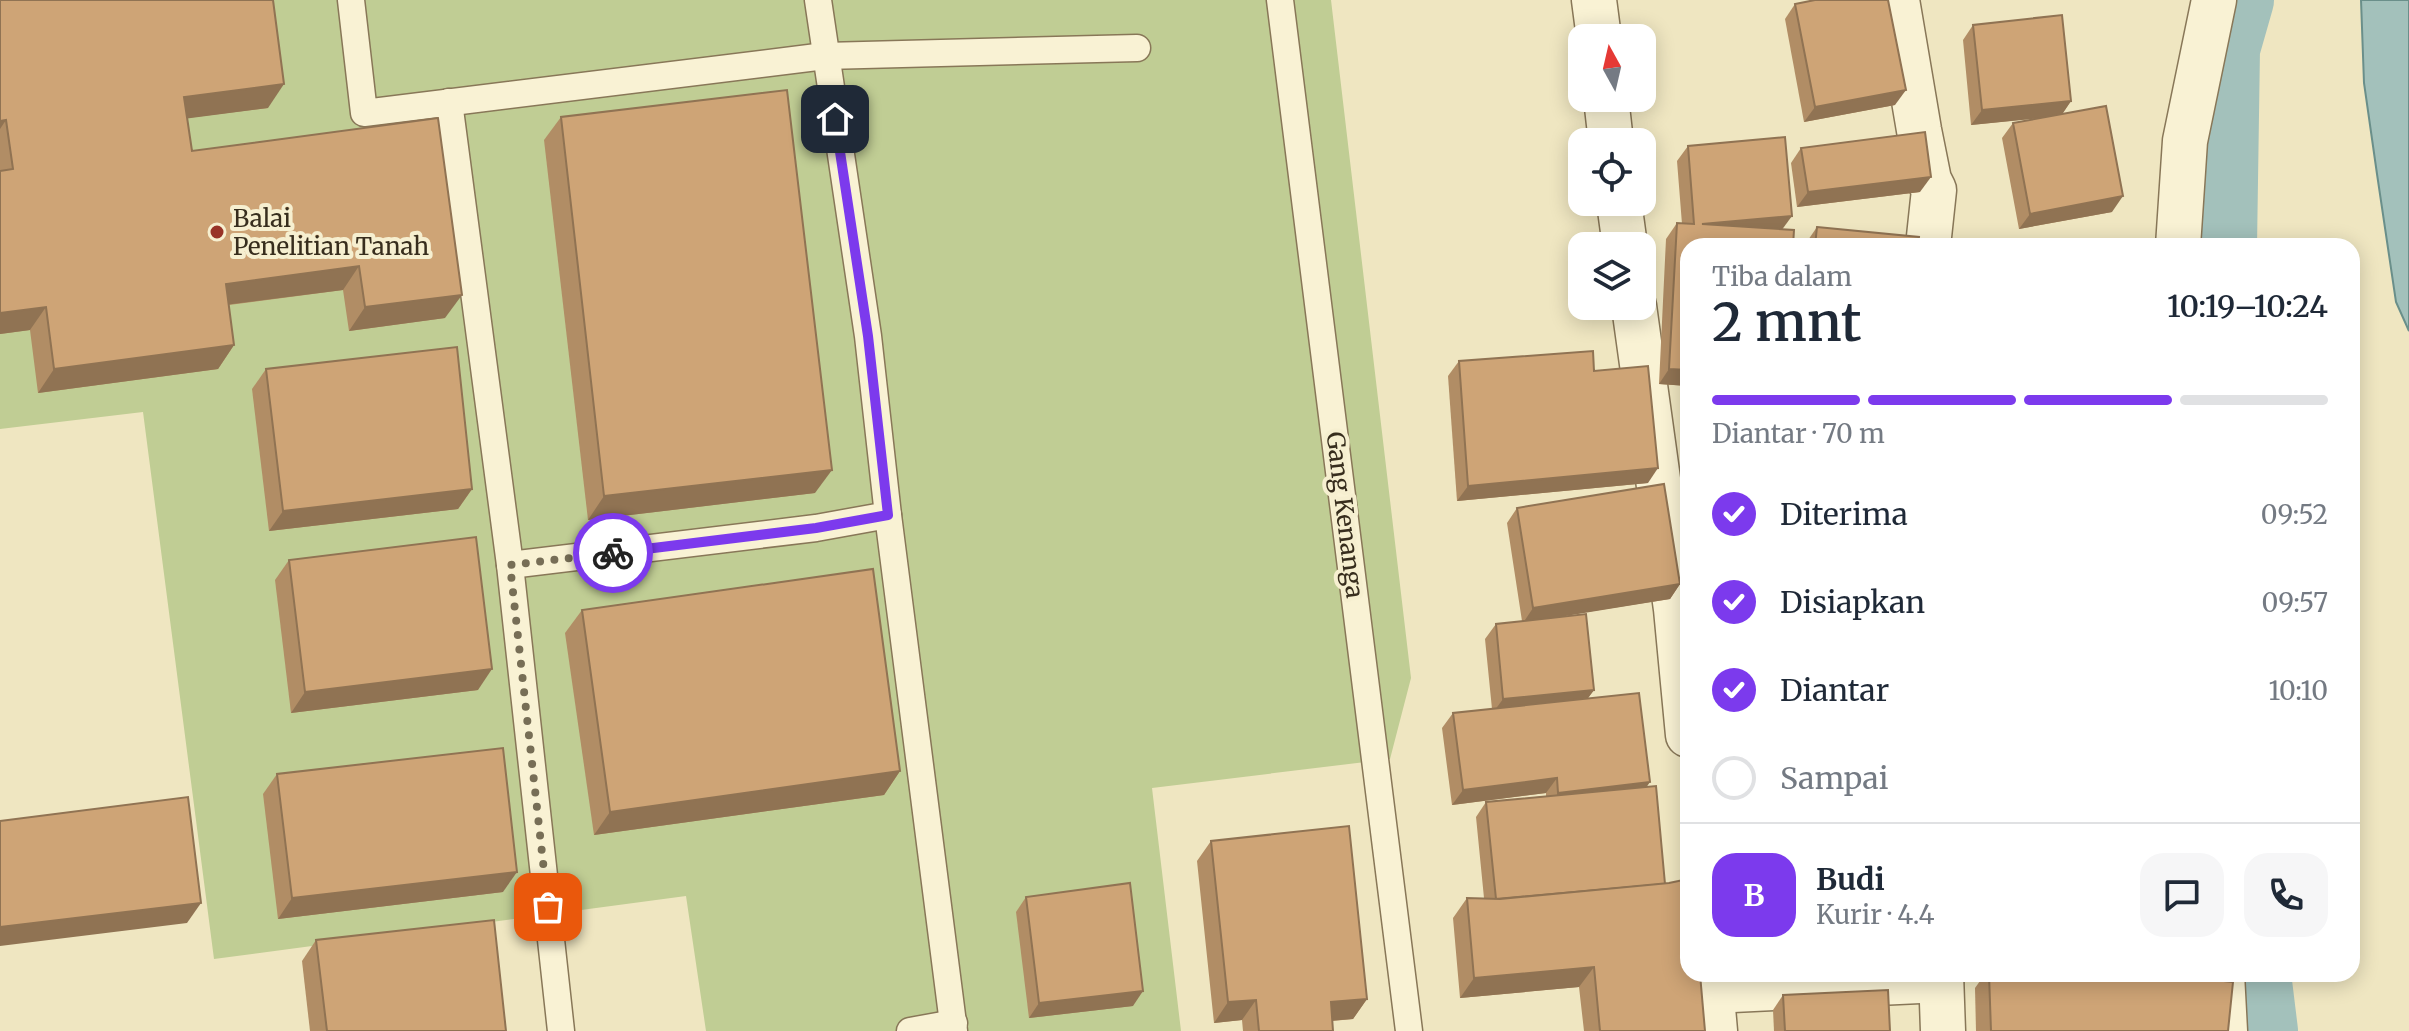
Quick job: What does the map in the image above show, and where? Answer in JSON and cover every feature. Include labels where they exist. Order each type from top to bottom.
[{"type":"street","points":[[1594,0],[1597,24]]},
{"type":"street","points":[[1897,0],[1919,130],[1929,180],[1934,190],[1929,238]]},
{"type":"street","points":[[2179,238],[2185,141],[2214,0]]},
{"type":"street","points":[[1636,320],[1680,594]]},
{"type":"street","points":[[1712,999],[1889,982]]},
{"type":"street","points":[[1941,982],[1943,1031]]},
{"type":"street","points":[[2222,982],[2225,1031]]},
{"type":"lane","points":[[351,0],[364,113],[825,56],[1137,48]]},
{"type":"lane","points":[[818,0],[868,336],[954,1027],[910,1031]]},
{"type":"lane","name":"Gang Kenanga","points":[[1280,0],[1409,1031]]},
{"type":"lane","points":[[449,102],[510,565],[561,1031]]},
{"type":"lane","points":[[510,565],[816,528],[888,515]]},
{"type":"green space","points":[[0,0],[1331,0],[1411,678],[1390,759],[1152,788],[1181,1031],[706,1031],[686,896],[214,959],[143,412],[0,429]]},
{"type":"water","points":[[2361,0],[2409,0],[2409,331],[2396,302],[2377,174],[2364,83]]},
{"type":"building","name":"Balai Penelitian Tanah","points":[[0,0],[273,0],[284,84],[184,97],[192,151],[438,118],[462,295],[365,307],[359,266],[226,284],[234,345],[54,369],[46,307],[0,313],[0,171],[13,169],[6,120],[0,121]]},
{"type":"building","points":[[1815,0],[1888,0],[1906,90],[1815,107],[1795,4]]},
{"type":"building","points":[[2062,15],[2071,101],[1982,110],[1973,25]]},
{"type":"building","points":[[787,90],[832,470],[604,496],[561,117]]},
{"type":"building","points":[[2106,106],[2123,196],[2030,214],[2013,123]]},
{"type":"building","points":[[1925,132],[1931,177],[1808,192],[1801,148]]},
{"type":"building","points":[[1785,137],[1792,216],[1702,224],[1794,230],[1794,238],[1680,238],[1680,370],[1669,369],[1677,223],[1694,224],[1688,146]]},
{"type":"building","points":[[1817,227],[1919,237],[1919,238],[1816,238]]},
{"type":"building","points":[[457,347],[472,489],[283,511],[266,369]]},
{"type":"building","points":[[1593,351],[1594,371],[1648,366],[1658,468],[1468,486],[1459,361]]},
{"type":"building","points":[[1664,484],[1680,584],[1533,608],[1517,508]]},
{"type":"building","points":[[476,537],[492,669],[305,692],[289,560]]},
{"type":"building","points":[[873,569],[900,771],[610,812],[582,610]]},
{"type":"building","points":[[1586,614],[1594,690],[1503,699],[1496,624]]},
{"type":"building","points":[[1639,693],[1650,782],[1558,793],[1557,778],[1463,790],[1453,713]]},
{"type":"building","points":[[503,748],[517,872],[292,898],[277,774]]},
{"type":"building","points":[[1656,786],[1665,884],[1496,899],[1486,802]]},
{"type":"building","points":[[188,797],[201,903],[0,927],[0,821]]},
{"type":"building","points":[[1349,826],[1367,999],[1331,1002],[1333,1031],[1259,1031],[1256,1000],[1228,1002],[1211,841]]},
{"type":"building","points":[[1680,881],[1680,982],[1701,982],[1705,1031],[1600,1031],[1594,967],[1474,978],[1467,898],[1500,899]]},
{"type":"building","points":[[1130,883],[1143,991],[1039,1003],[1026,897]]},
{"type":"building","points":[[494,920],[506,1031],[327,1031],[316,940]]},
{"type":"building","points":[[1989,982],[2233,982],[2228,1031],[1991,1031]]},
{"type":"building","points":[[1888,990],[1890,1031],[1785,1031],[1783,995]]},
{"type":"waterway","points":[[2223,238],[2226,49],[2240,0]]},
{"type":"waterway","points":[[2258,982],[2264,1031]]},
{"type":"way so far","points":[[548,907],[510,565],[613,553]]},
{"type":"place","name":"Balai Penelitian Tanah","points":[[217,232]]},
{"type":"route","points":[[613,553],[816,528],[888,515],[868,336],[835,119]]}]
